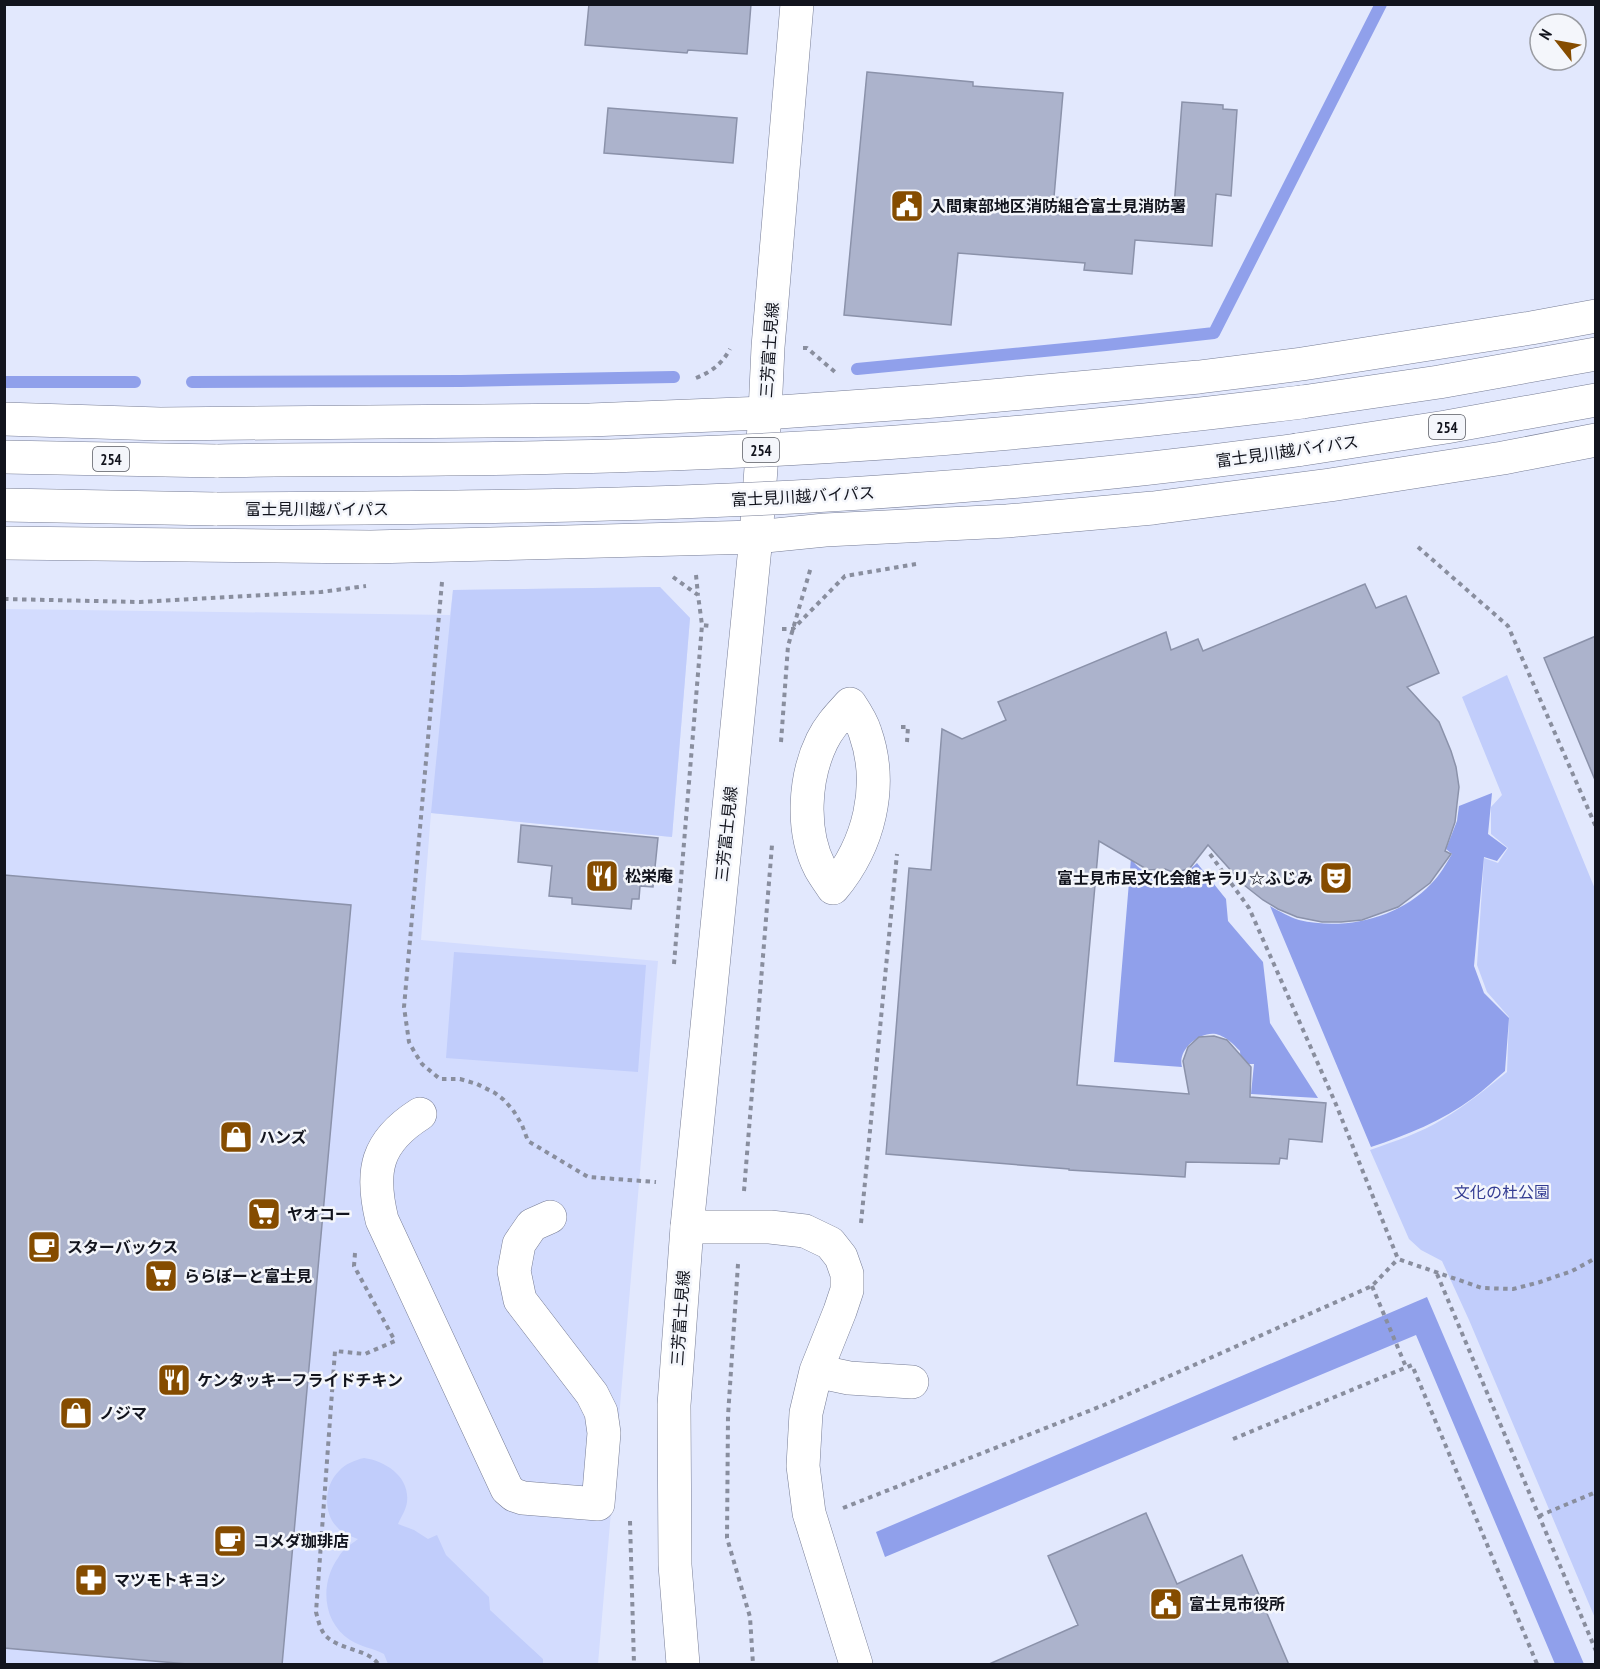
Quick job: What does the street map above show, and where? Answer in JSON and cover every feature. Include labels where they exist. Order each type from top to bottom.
[{"type":"main road","name":"三芳富士見線","points":[[684,1665],[675,1565],[674,1405],[687,1227],[756,537],[768,347],[797,4]]},
{"type":"main road","name":"254","points":[[4,419],[184,424],[590,420],[765,413],[946,400],[1198,377],[1302,364],[1531,328],[1596,315]]},
{"type":"main road","name":"254","points":[[4,457],[218,461],[533,458],[809,448],[1056,430],[1302,402],[1439,382],[1596,354]]},
{"type":"main road","name":"富士見川越バイパス","points":[[4,505],[217,510],[526,506],[793,497],[1045,479],[1212,462],[1446,427],[1596,400]]},
{"type":"main road","points":[[4,543],[371,547],[756,537],[825,530],[1007,521],[1153,508],[1330,485],[1503,458],[1596,440]]},
{"type":"main road","points":[[420,1114],[403,1125],[389,1140],[380,1160],[376,1181],[382,1220],[507,1489],[523,1498],[598,1504],[604,1433],[601,1412],[592,1394],[520,1300],[514,1271],[519,1244],[532,1225],[550,1217]]},
{"type":"main road","points":[[687,1227],[770,1227],[805,1231],[830,1243],[841,1257],[847,1274],[846,1290],[816,1371],[806,1413],[803,1466],[809,1513],[856,1665]]},
{"type":"main road","points":[[816,1371],[849,1378],[912,1382]]},
{"type":"path","points":[[818,358],[819,366]]},
{"type":"path","points":[[1418,547],[1508,626],[1596,827]]},
{"type":"path","points":[[443,575],[404,1006],[409,1041],[422,1064],[440,1078],[460,1079],[495,1093],[513,1110],[528,1141],[588,1177],[656,1182]]},
{"type":"path","points":[[780,752],[788,646],[808,577]]},
{"type":"path","points":[[906,750],[908,727]]},
{"type":"path","points":[[753,1665],[750,1617],[727,1538],[728,1416],[772,843]]},
{"type":"path","points":[[861,1223],[897,854]]},
{"type":"path","points":[[1210,854],[1249,908],[1335,1102],[1398,1259],[1482,1288],[1513,1289],[1540,1282],[1596,1258]]},
{"type":"path","points":[[839,1501],[840,1509],[1094,1409],[1372,1286],[1398,1259]]},
{"type":"path","points":[[1437,1273],[1596,1651]]},
{"type":"path","points":[[1372,1286],[1406,1368]]},
{"type":"path","points":[[378,1665],[373,1658],[333,1643],[323,1632],[316,1612],[335,1351],[365,1354],[395,1341]]},
{"type":"path","points":[[1233,1439],[1412,1365],[1537,1665]]},
{"type":"path","points":[[1539,1516],[1596,1492]]},
{"type":"shaded area","points":[[660,587],[690,618],[672,837],[431,813],[421,940],[658,961],[598,1664],[5,1664],[5,609],[450,615],[453,590]]},
{"type":"green space","points":[[660,587],[690,618],[672,837],[431,813],[453,590]]},
{"type":"green space","name":"文化の杜公園","points":[[1507,675],[1595,889],[1595,1618],[1442,1261],[1421,1250],[1409,1239],[1370,1150],[1435,1124],[1507,1072],[1509,1017],[1487,992],[1477,965],[1484,858],[1498,863],[1508,848],[1491,834],[1491,807],[1502,795],[1462,697]]},
{"type":"green space","points":[[454,952],[646,965],[638,1072],[446,1058]]},
{"type":"green space","points":[[364,1458],[388,1467],[401,1478],[405,1485],[407,1502],[398,1524],[428,1539],[437,1535],[446,1555],[489,1597],[490,1610],[543,1659],[543,1664],[388,1664],[384,1654],[350,1640],[341,1632],[329,1613],[328,1579],[340,1555],[358,1539],[342,1531],[332,1521],[328,1507],[328,1491],[334,1477],[341,1469]]},
{"type":"water","points":[[1492,793],[1488,834],[1507,848],[1497,861],[1484,857],[1474,966],[1484,993],[1509,1018],[1505,1071],[1477,1095],[1449,1114],[1371,1147],[1270,906],[1299,920],[1335,924],[1370,919],[1403,906],[1431,884],[1452,854],[1446,849],[1457,821],[1459,806]]},
{"type":"water","points":[[1131,858],[1144,871],[1152,872],[1161,869],[1171,874],[1184,873],[1197,863],[1226,899],[1228,921],[1263,962],[1270,1023],[1318,1098],[1251,1094],[1254,1064],[1241,1064],[1240,1051],[1227,1039],[1216,1034],[1203,1036],[1191,1043],[1183,1054],[1182,1067],[1114,1062]]},
{"type":"water","points":[[1427,1297],[1584,1664],[1555,1664],[1416,1335],[885,1557],[876,1532]]},
{"type":"building","points":[[589,4],[751,4],[747,54],[688,50],[687,53],[585,45]]},
{"type":"building","points":[[867,72],[973,82],[973,86],[1063,93],[1054,197],[1174,207],[1182,102],[1223,105],[1223,109],[1237,110],[1231,196],[1216,194],[1212,246],[1135,240],[1132,274],[1084,270],[1085,263],[958,253],[951,325],[844,315]]},
{"type":"building","points":[[608,108],[737,118],[733,163],[604,153]]},
{"type":"building","name":"富士見市民文化会館キラリ☆ふじみ","points":[[1365,584],[1376,608],[1406,596],[1439,673],[1407,687],[1439,722],[1456,767],[1459,787],[1455,822],[1445,851],[1451,854],[1430,883],[1398,907],[1362,920],[1322,922],[1297,917],[1263,900],[1244,885],[1208,845],[1190,868],[1175,873],[1165,869],[1148,870],[1099,841],[1077,1085],[1189,1094],[1183,1061],[1188,1047],[1199,1037],[1214,1036],[1227,1040],[1251,1067],[1250,1097],[1326,1103],[1322,1142],[1289,1139],[1287,1159],[1280,1158],[1279,1164],[1186,1162],[1185,1177],[1069,1170],[886,1154],[909,868],[931,870],[942,729],[962,739],[1006,720],[998,702],[1166,632],[1171,650],[1198,639],[1203,651]]},
{"type":"building","points":[[1596,636],[1596,780],[1595,780],[1544,658]]},
{"type":"building","name":"松栄庵","points":[[521,825],[658,838],[653,887],[640,886],[639,899],[632,899],[631,909],[572,904],[572,898],[549,896],[552,866],[518,862]]},
{"type":"building","name":"ららぽーと富士見","points":[[4,875],[351,905],[282,1665],[199,1665],[4,1648]]},
{"type":"building","name":"富士見市役所","points":[[1146,1513],[1177,1584],[1242,1555],[1289,1665],[987,1665],[1078,1625],[1048,1556]]},
{"type":"waterway","points":[[857,369],[1214,333],[1381,4]]},
{"type":"waterway","points":[[192,382],[674,377]]},
{"type":"waterway","points":[[4,382],[135,382]]},
{"type":"place","name":"入間東部地区消防組合富士見消防署","points":[[907,206]]},
{"type":"place","name":"松栄庵","points":[[602,876]]},
{"type":"place","name":"富士見市民文化会館キラリ☆ふじみ","points":[[1336,878]]},
{"type":"place","name":"ハンズ","points":[[236,1137]]},
{"type":"place","name":"ヤオコー","points":[[264,1214]]},
{"type":"place","name":"スターバックス","points":[[44,1247]]},
{"type":"place","name":"ららぽーと富士見","points":[[161,1276]]},
{"type":"place","name":"ケンタッキーフライドチキン","points":[[174,1380]]},
{"type":"place","name":"ノジマ","points":[[76,1413]]},
{"type":"place","name":"コメダ珈琲店","points":[[230,1541]]},
{"type":"place","name":"マツモトキヨシ","points":[[91,1580]]},
{"type":"place","name":"富士見市役所","points":[[1166,1604]]}]
